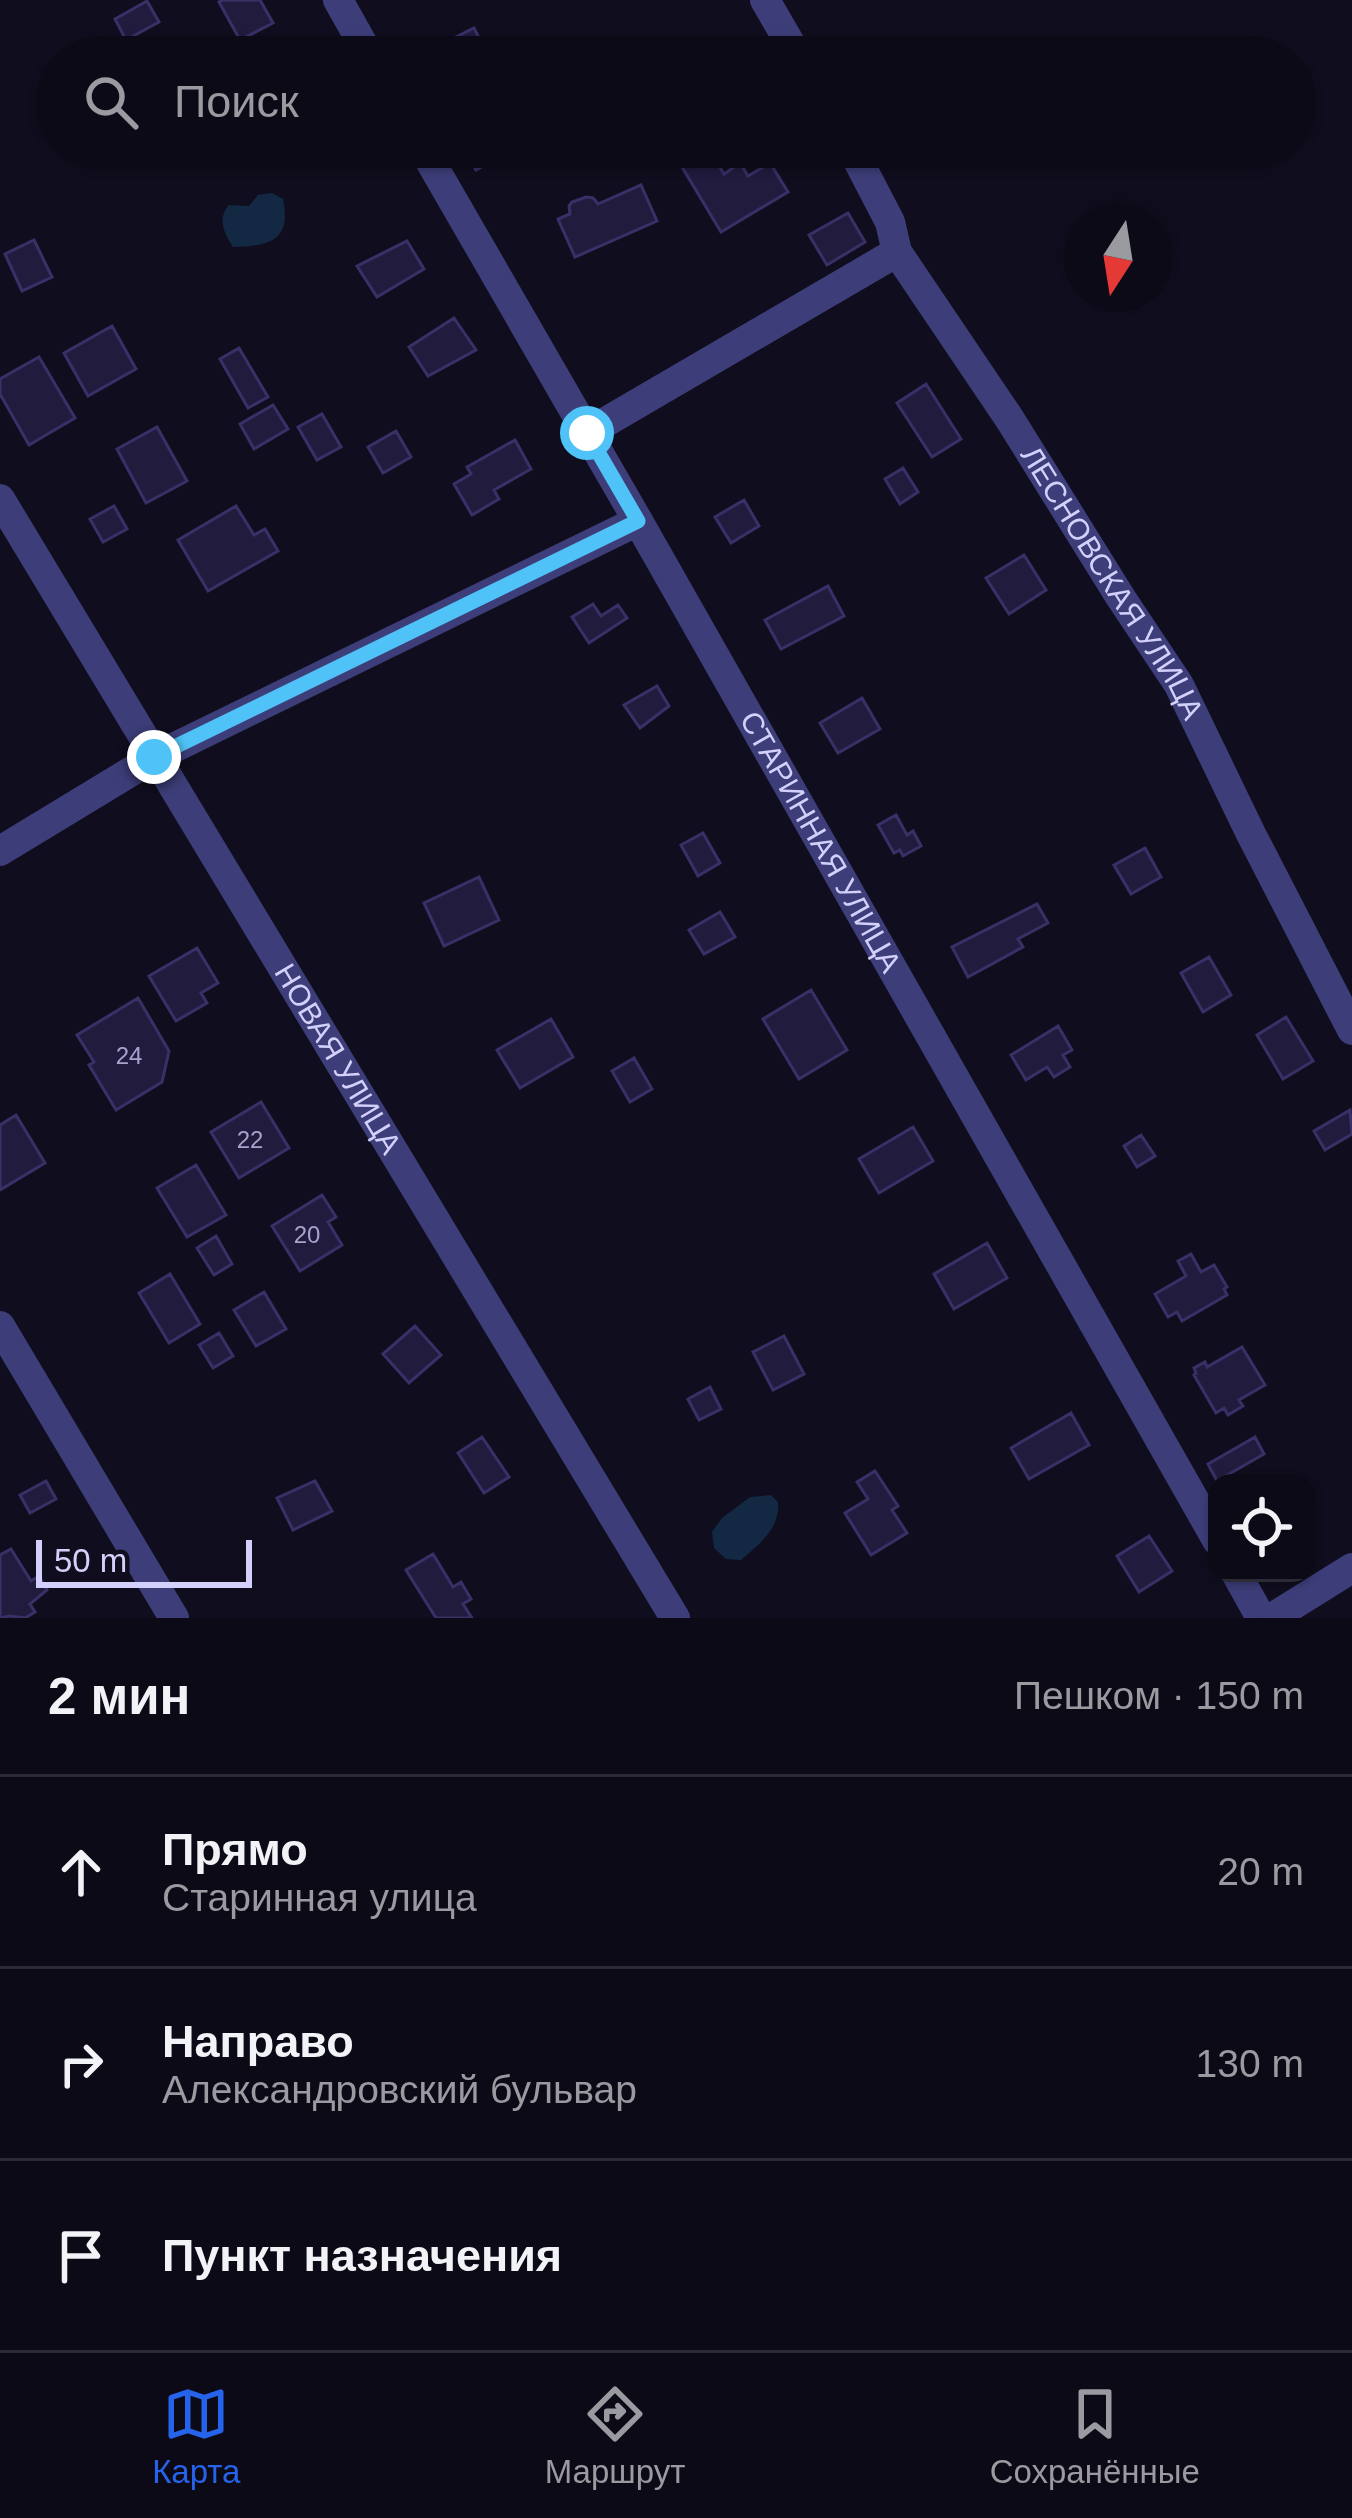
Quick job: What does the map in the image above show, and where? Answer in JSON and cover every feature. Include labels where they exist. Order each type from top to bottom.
[{"type":"street","points":[[338,0],[358,36]]},
{"type":"street","points":[[765,0],[786,36]]},
{"type":"street","name":"СТАРИННАЯ УЛИЦА","points":[[434,168],[1208,1524]]},
{"type":"street","name":"ЛЕСНОВСКАЯ УЛИЦА","points":[[861,168],[890,222],[897,252],[1179,685],[1352,1030]]},
{"type":"street","points":[[587,433],[897,252]]},
{"type":"street","name":"НОВАЯ УЛИЦА","points":[[0,499],[675,1618]]},
{"type":"street","points":[[0,851],[154,757],[638,521]]},
{"type":"street","points":[[0,1326],[174,1618]]},
{"type":"street","points":[[1272,1618],[1352,1568]]},
{"type":"street","points":[[1241,1582],[1261,1618]]},
{"type":"water","points":[[272,193],[283,199],[281,232],[267,242],[233,247],[223,226],[225,210],[229,205],[249,206],[258,195]]},
{"type":"water","points":[[771,1495],[778,1502],[778,1511],[767,1535],[741,1560],[726,1559],[714,1548],[712,1532],[750,1497]]},
{"type":"building","points":[[260,0],[273,23],[238,36],[219,2]]},
{"type":"building","points":[[147,1],[159,22],[124,36],[115,19]]},
{"type":"building","points":[[683,168],[720,168],[724,174],[743,168],[748,176],[773,168],[788,192],[721,232]]},
{"type":"building","points":[[641,185],[657,221],[575,257],[558,219],[570,214],[572,202],[586,197],[598,204]]},
{"type":"building","points":[[848,213],[865,242],[827,265],[809,235]]},
{"type":"building","points":[[34,240],[52,277],[22,291],[5,254]]},
{"type":"building","points":[[407,241],[424,269],[377,297],[357,266]]},
{"type":"building","points":[[454,318],[476,350],[428,376],[409,347]]},
{"type":"building","points":[[112,326],[136,369],[88,396],[64,353]]},
{"type":"building","points":[[239,348],[268,397],[248,408],[220,359]]},
{"type":"building","points":[[39,357],[75,418],[29,445],[0,394],[0,379]]},
{"type":"building","points":[[926,384],[961,439],[932,457],[897,403]]},
{"type":"building","points":[[273,405],[288,429],[254,449],[240,424]]},
{"type":"building","points":[[322,414],[341,447],[317,460],[298,427]]},
{"type":"building","points":[[157,427],[187,481],[146,503],[117,449]]},
{"type":"building","points":[[396,431],[411,457],[383,473],[368,447]]},
{"type":"building","points":[[515,440],[531,469],[494,490],[499,499],[472,515],[454,484],[471,474],[467,467]]},
{"type":"building","points":[[903,468],[918,492],[900,504],[885,479]]},
{"type":"building","points":[[744,500],[759,526],[731,543],[715,517]]},
{"type":"building","points":[[114,506],[127,529],[103,542],[90,519]]},
{"type":"building","points":[[236,506],[254,535],[265,529],[278,551],[208,591],[178,540]]},
{"type":"building","points":[[1024,555],[1046,590],[1009,614],[986,578]]},
{"type":"building","points":[[828,586],[844,616],[781,649],[765,620]]},
{"type":"building","points":[[593,604],[601,616],[618,605],[627,618],[589,643],[572,617]]},
{"type":"building","points":[[657,686],[669,706],[640,728],[624,705]]},
{"type":"building","points":[[862,698],[880,729],[838,753],[820,723]]},
{"type":"building","points":[[896,815],[907,835],[913,831],[921,846],[903,856],[900,850],[894,853],[878,825]]},
{"type":"building","points":[[703,833],[720,863],[698,876],[681,845]]},
{"type":"building","points":[[1145,848],[1161,877],[1131,894],[1114,865]]},
{"type":"building","points":[[479,877],[499,920],[444,946],[424,903]]},
{"type":"building","points":[[1037,904],[1048,923],[1018,939],[1023,947],[968,977],[952,947]]},
{"type":"building","points":[[720,912],[735,937],[704,954],[689,930]]},
{"type":"building","points":[[197,948],[218,983],[201,993],[207,1003],[176,1021],[149,976]]},
{"type":"building","points":[[1209,957],[1231,995],[1203,1012],[1181,973]]},
{"type":"building","points":[[811,990],[847,1050],[799,1079],[763,1019]]},
{"type":"building","points":[[138,998],[169,1051],[162,1082],[116,1110],[77,1035]]},
{"type":"building","points":[[1286,1017],[1313,1061],[1283,1079],[1257,1035]]},
{"type":"building","points":[[551,1019],[573,1057],[520,1088],[497,1050]]},
{"type":"building","points":[[1058,1026],[1072,1050],[1063,1055],[1070,1067],[1054,1077],[1047,1067],[1026,1080],[1011,1055]]},
{"type":"building","points":[[634,1058],[652,1089],[630,1102],[612,1071]]},
{"type":"building","points":[[261,1102],[289,1148],[239,1178],[211,1132]]},
{"type":"building","points":[[1350,1110],[1352,1134],[1325,1150],[1314,1131]]},
{"type":"building","points":[[16,1115],[45,1163],[0,1190],[0,1125]]},
{"type":"building","points":[[913,1127],[933,1161],[879,1193],[859,1159]]},
{"type":"building","points":[[1141,1135],[1155,1156],[1137,1167],[1124,1146]]},
{"type":"building","points":[[196,1165],[226,1215],[187,1237],[157,1188]]},
{"type":"building","points":[[322,1195],[336,1217],[328,1222],[342,1245],[300,1271],[272,1226]]},
{"type":"building","points":[[216,1236],[232,1264],[214,1275],[197,1248]]},
{"type":"building","points":[[987,1243],[1007,1278],[954,1309],[934,1274]]},
{"type":"building","points":[[1191,1254],[1201,1272],[1214,1265],[1227,1295],[1182,1321],[1177,1312],[1168,1317],[1155,1294],[1186,1276],[1178,1261]]},
{"type":"building","points":[[170,1274],[200,1324],[169,1343],[139,1293]]},
{"type":"building","points":[[264,1292],[286,1329],[256,1346],[234,1310]]},
{"type":"building","points":[[415,1326],[441,1355],[409,1383],[383,1354]]},
{"type":"building","points":[[219,1333],[233,1356],[213,1368],[199,1345]]},
{"type":"building","points":[[784,1336],[804,1374],[773,1390],[753,1352]]},
{"type":"building","points":[[1242,1347],[1265,1385],[1239,1400],[1243,1406],[1228,1415],[1224,1408],[1216,1413],[1194,1368],[1205,1362],[1207,1367]]},
{"type":"building","points":[[710,1387],[721,1409],[699,1420],[688,1399]]},
{"type":"building","points":[[1071,1413],[1089,1445],[1029,1479],[1011,1448]]},
{"type":"building","points":[[482,1437],[509,1477],[484,1493],[458,1453]]},
{"type":"building","points":[[1255,1437],[1264,1454],[1229,1474],[1213,1474],[1208,1464]]},
{"type":"building","points":[[875,1471],[898,1506],[892,1510],[907,1533],[871,1555],[845,1513],[868,1499],[857,1482]]},
{"type":"building","points":[[46,1481],[56,1499],[30,1513],[20,1495]]},
{"type":"building","points":[[315,1481],[332,1511],[293,1530],[277,1498]]},
{"type":"building","points":[[1149,1536],[1172,1571],[1139,1592],[1117,1556]]},
{"type":"building","points":[[11,1549],[31,1581],[39,1576],[47,1590],[30,1604],[35,1612],[25,1618],[0,1618],[0,1555]]},
{"type":"building","points":[[433,1554],[453,1587],[461,1582],[471,1599],[463,1604],[472,1618],[436,1618],[406,1570]]},
{"type":"route","points":[[154,757],[638,521],[587,433]]}]
